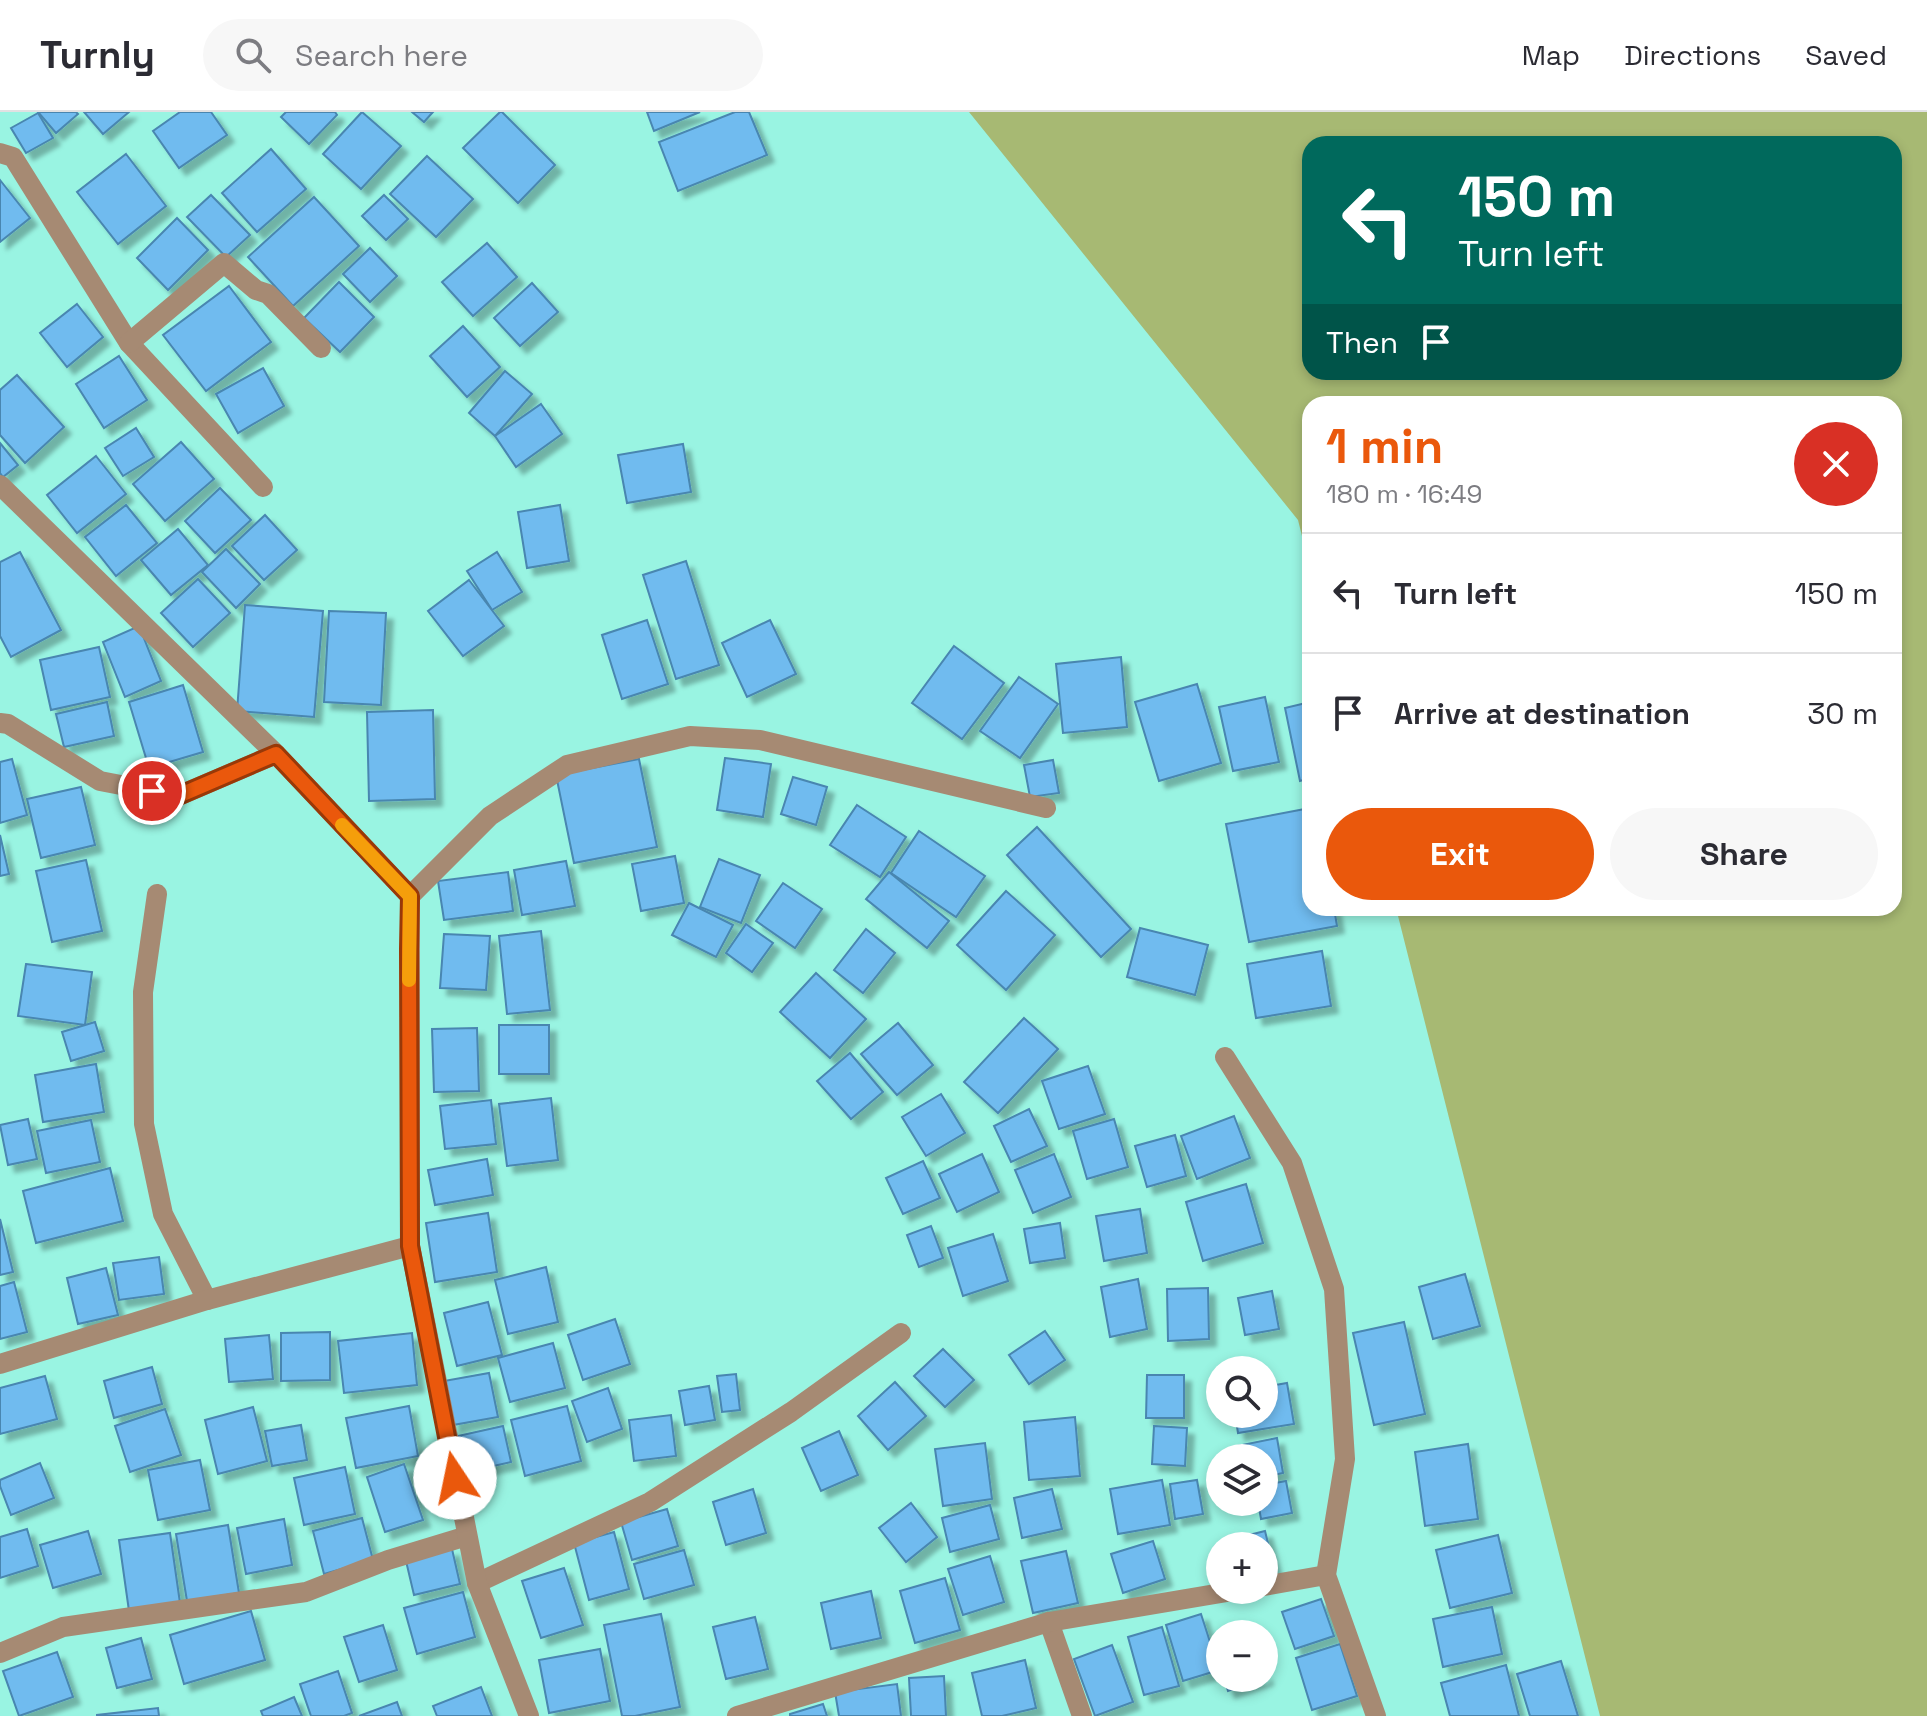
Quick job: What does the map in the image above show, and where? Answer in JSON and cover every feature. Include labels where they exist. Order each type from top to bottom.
[{"type":"street","points":[[0,153],[13,157],[129,343],[263,487]]},
{"type":"street","points":[[129,343],[224,263],[256,290],[268,294],[321,348]]},
{"type":"street","points":[[0,485],[276,754],[410,896]]},
{"type":"street","points":[[0,723],[8,724],[100,781],[178,796],[276,754]]},
{"type":"street","points":[[529,1716],[477,1583],[410,1246],[410,896],[490,816],[567,765],[690,736],[760,740],[1046,808]]},
{"type":"street","points":[[157,894],[143,992],[144,1124],[163,1214],[207,1300]]},
{"type":"street","points":[[1225,1057],[1292,1163],[1334,1289],[1345,1459],[1326,1575],[1376,1716]]},
{"type":"street","points":[[0,1364],[207,1300],[410,1246]]},
{"type":"street","points":[[477,1583],[650,1502],[791,1412],[901,1333]]},
{"type":"street","points":[[0,1653],[63,1627],[306,1592],[388,1560],[467,1536]]},
{"type":"street","points":[[1278,1584],[1326,1575]]},
{"type":"street","points":[[737,1716],[1049,1622],[1206,1596]]},
{"type":"street","points":[[1049,1622],[1082,1716]]},
{"type":"green space","points":[[969,112],[1927,112],[1927,1716],[1600,1716],[1398,916],[1902,916],[1902,396],[1302,396],[1302,536],[1298,520]]},
{"type":"building","points":[[38,112],[76,112],[78,114],[56,133]]},
{"type":"building","points":[[84,112],[129,112],[103,134]]},
{"type":"building","points":[[180,112],[211,112],[227,135],[179,168],[153,131]]},
{"type":"building","points":[[286,112],[335,112],[337,115],[309,144],[281,117]]},
{"type":"building","points":[[362,112],[401,146],[361,189],[323,154]]},
{"type":"building","points":[[412,112],[433,112],[424,122]]},
{"type":"building","points":[[500,112],[555,165],[518,203],[463,148]]},
{"type":"building","points":[[647,112],[700,112],[654,131]]},
{"type":"building","points":[[735,112],[749,112],[767,155],[678,191],[659,142]]},
{"type":"building","points":[[38,113],[53,138],[26,153],[11,128]]},
{"type":"building","points":[[271,149],[306,189],[257,232],[222,193]]},
{"type":"building","points":[[126,154],[166,206],[118,244],[77,192]]},
{"type":"building","points":[[427,156],[473,199],[436,237],[390,194]]},
{"type":"building","points":[[0,180],[30,218],[0,242]]},
{"type":"building","points":[[211,195],[250,235],[226,257],[187,217]]},
{"type":"building","points":[[384,195],[408,219],[386,240],[362,216]]},
{"type":"building","points":[[314,197],[359,246],[293,306],[248,257]]},
{"type":"building","points":[[177,218],[208,250],[168,290],[137,258]]},
{"type":"building","points":[[487,243],[517,277],[473,316],[442,282]]},
{"type":"building","points":[[370,248],[397,276],[370,302],[343,274]]},
{"type":"building","points":[[339,282],[374,317],[340,352],[304,318]]},
{"type":"building","points":[[532,283],[558,312],[520,346],[494,318]]},
{"type":"building","points":[[229,286],[271,342],[206,391],[163,335]]},
{"type":"building","points":[[77,304],[103,337],[67,367],[40,333]]},
{"type":"building","points":[[463,326],[500,367],[467,397],[430,356]]},
{"type":"building","points":[[119,356],[147,400],[104,428],[76,384]]},
{"type":"building","points":[[263,368],[284,406],[238,433],[216,394]]},
{"type":"building","points":[[505,371],[532,394],[495,436],[469,413]]},
{"type":"building","points":[[17,375],[64,427],[25,463],[0,435],[0,390]]},
{"type":"building","points":[[541,404],[562,434],[516,467],[495,436]]},
{"type":"building","points":[[136,428],[154,457],[123,476],[105,448]]},
{"type":"building","points":[[181,442],[214,479],[165,521],[133,484]]},
{"type":"building","points":[[0,443],[18,465],[3,477],[0,473]]},
{"type":"building","points":[[683,444],[691,492],[627,503],[618,455]]},
{"type":"building","points":[[96,456],[126,494],[77,533],[47,495]]},
{"type":"building","points":[[220,488],[251,520],[215,553],[185,521]]},
{"type":"building","points":[[126,505],[157,543],[116,576],[85,537]]},
{"type":"building","points":[[560,505],[569,561],[527,568],[518,512]]},
{"type":"building","points":[[265,515],[297,550],[264,580],[232,546]]},
{"type":"building","points":[[178,529],[208,565],[171,595],[141,560]]},
{"type":"building","points":[[226,549],[260,584],[236,608],[202,572]]},
{"type":"building","points":[[20,552],[61,630],[11,657],[0,636],[0,562]]},
{"type":"building","points":[[497,552],[522,592],[492,610],[467,571]]},
{"type":"building","points":[[686,561],[719,665],[676,679],[643,575]]},
{"type":"building","points":[[198,579],[230,613],[193,647],[161,613]]},
{"type":"building","points":[[469,580],[504,626],[463,656],[428,611]]},
{"type":"building","points":[[245,605],[323,611],[314,717],[237,711]]},
{"type":"building","points":[[329,611],[386,613],[381,705],[324,702]]},
{"type":"building","points":[[647,620],[668,684],[622,699],[602,635]]},
{"type":"building","points":[[770,620],[796,674],[747,697],[722,643]]},
{"type":"building","points":[[139,626],[161,681],[125,697],[103,642]]},
{"type":"building","points":[[954,646],[1004,683],[962,739],[912,703]]},
{"type":"building","points":[[99,647],[110,697],[51,710],[40,660]]},
{"type":"building","points":[[1121,657],[1127,727],[1063,733],[1056,664]]},
{"type":"building","points":[[1019,677],[1058,704],[1020,758],[980,731]]},
{"type":"building","points":[[1197,684],[1221,763],[1159,781],[1135,702]]},
{"type":"building","points":[[183,685],[203,752],[149,768],[129,702]]},
{"type":"building","points":[[1265,697],[1279,762],[1233,771],[1219,707]]},
{"type":"building","points":[[107,702],[114,736],[64,747],[56,714]]},
{"type":"building","points":[[1302,704],[1300,781],[1285,708]]},
{"type":"building","points":[[433,710],[435,799],[369,801],[367,712]]},
{"type":"building","points":[[725,758],[771,764],[763,817],[717,810]]},
{"type":"building","points":[[12,759],[27,815],[0,823],[0,762]]},
{"type":"building","points":[[639,759],[657,847],[574,863],[556,775]]},
{"type":"building","points":[[1053,760],[1059,793],[1030,797],[1024,765]]},
{"type":"building","points":[[793,777],[827,787],[816,825],[781,814]]},
{"type":"building","points":[[81,787],[95,845],[41,858],[27,799]]},
{"type":"building","points":[[857,805],[906,837],[880,877],[830,845]]},
{"type":"building","points":[[1302,810],[1302,916],[1335,916],[1337,926],[1249,942],[1226,824]]},
{"type":"building","points":[[1037,827],[1131,929],[1101,957],[1007,855]]},
{"type":"building","points":[[919,831],[985,876],[956,917],[891,873]]},
{"type":"building","points":[[0,835],[9,874],[0,876]]},
{"type":"building","points":[[675,856],[684,903],[641,911],[632,864]]},
{"type":"building","points":[[719,859],[760,875],[741,923],[700,907]]},
{"type":"building","points":[[86,860],[102,931],[52,942],[36,871]]},
{"type":"building","points":[[566,861],[575,906],[522,915],[514,870]]},
{"type":"building","points":[[508,872],[513,911],[444,920],[438,881]]},
{"type":"building","points":[[889,872],[949,921],[927,948],[866,899]]},
{"type":"building","points":[[783,883],[822,909],[795,948],[756,921]]},
{"type":"building","points":[[1006,891],[1055,935],[1006,990],[957,945]]},
{"type":"building","points":[[689,903],[733,925],[716,957],[672,935]]},
{"type":"building","points":[[746,924],[773,943],[752,972],[726,953]]},
{"type":"building","points":[[1140,928],[1208,945],[1195,995],[1127,977]]},
{"type":"building","points":[[866,929],[895,953],[863,993],[834,970]]},
{"type":"building","points":[[541,931],[550,1010],[507,1014],[499,936]]},
{"type":"building","points":[[444,934],[490,936],[486,990],[440,988]]},
{"type":"building","points":[[1322,951],[1331,1006],[1256,1018],[1247,964]]},
{"type":"building","points":[[26,964],[92,972],[85,1025],[18,1016]]},
{"type":"building","points":[[816,973],[866,1019],[830,1058],[780,1012]]},
{"type":"building","points":[[1024,1018],[1058,1049],[998,1113],[964,1082]]},
{"type":"building","points":[[95,1022],[104,1051],[71,1061],[62,1032]]},
{"type":"building","points":[[898,1023],[933,1065],[897,1095],[861,1054]]},
{"type":"building","points":[[499,1025],[549,1025],[549,1074],[499,1074]]},
{"type":"building","points":[[477,1028],[479,1091],[434,1092],[432,1029]]},
{"type":"building","points":[[850,1053],[883,1092],[851,1119],[817,1081]]},
{"type":"building","points":[[96,1064],[104,1112],[43,1122],[35,1075]]},
{"type":"building","points":[[1088,1066],[1105,1114],[1059,1129],[1042,1081]]},
{"type":"building","points":[[941,1094],[965,1133],[926,1156],[902,1117]]},
{"type":"building","points":[[551,1098],[558,1160],[507,1166],[499,1104]]},
{"type":"building","points":[[491,1100],[496,1144],[445,1149],[440,1106]]},
{"type":"building","points":[[1029,1109],[1047,1146],[1011,1162],[994,1126]]},
{"type":"building","points":[[1234,1116],[1250,1158],[1197,1179],[1181,1136]]},
{"type":"building","points":[[28,1119],[37,1159],[8,1165],[0,1125]]},
{"type":"building","points":[[1114,1119],[1128,1167],[1087,1179],[1073,1131]]},
{"type":"building","points":[[91,1120],[100,1162],[46,1173],[37,1131]]},
{"type":"building","points":[[1175,1135],[1186,1176],[1147,1187],[1135,1146]]},
{"type":"building","points":[[982,1154],[999,1192],[957,1212],[939,1174]]},
{"type":"building","points":[[1054,1154],[1071,1197],[1033,1213],[1015,1170]]},
{"type":"building","points":[[487,1159],[493,1195],[435,1205],[428,1170]]},
{"type":"building","points":[[923,1161],[940,1198],[903,1214],[886,1178]]},
{"type":"building","points":[[110,1168],[123,1221],[36,1243],[23,1191]]},
{"type":"building","points":[[1246,1184],[1263,1243],[1203,1261],[1186,1202]]},
{"type":"building","points":[[1140,1209],[1147,1253],[1104,1261],[1096,1216]]},
{"type":"building","points":[[488,1213],[497,1272],[435,1282],[426,1223]]},
{"type":"building","points":[[0,1219],[13,1272],[0,1275]]},
{"type":"building","points":[[1060,1223],[1065,1258],[1030,1263],[1024,1229]]},
{"type":"building","points":[[931,1226],[943,1258],[919,1267],[907,1235]]},
{"type":"building","points":[[993,1234],[1008,1281],[963,1296],[948,1248]]},
{"type":"building","points":[[159,1257],[164,1294],[119,1300],[113,1263]]},
{"type":"building","points":[[546,1267],[558,1322],[508,1334],[495,1280]]},
{"type":"building","points":[[106,1268],[118,1315],[78,1324],[67,1278]]},
{"type":"building","points":[[1465,1274],[1480,1326],[1433,1339],[1419,1287]]},
{"type":"building","points":[[1138,1279],[1147,1329],[1110,1337],[1101,1287]]},
{"type":"building","points":[[14,1282],[27,1332],[0,1339],[0,1286]]},
{"type":"building","points":[[1208,1288],[1209,1339],[1168,1341],[1167,1289]]},
{"type":"building","points":[[1272,1291],[1279,1329],[1245,1335],[1238,1298]]},
{"type":"building","points":[[488,1302],[502,1355],[457,1366],[444,1313]]},
{"type":"building","points":[[615,1319],[630,1364],[583,1380],[568,1335]]},
{"type":"building","points":[[1404,1322],[1425,1414],[1374,1425],[1353,1333]]},
{"type":"building","points":[[1045,1331],[1065,1360],[1029,1384],[1009,1355]]},
{"type":"building","points":[[330,1332],[330,1380],[281,1381],[281,1333]]},
{"type":"building","points":[[412,1333],[417,1385],[344,1393],[338,1341]]},
{"type":"building","points":[[269,1335],[273,1379],[229,1382],[225,1339]]},
{"type":"building","points":[[553,1343],[565,1388],[510,1402],[498,1358]]},
{"type":"building","points":[[943,1349],[974,1380],[945,1407],[914,1376]]},
{"type":"building","points":[[152,1367],[162,1404],[114,1418],[104,1381]]},
{"type":"building","points":[[489,1373],[498,1417],[453,1425],[444,1381]]},
{"type":"building","points":[[736,1374],[740,1410],[722,1412],[717,1376]]},
{"type":"building","points":[[1147,1375],[1184,1375],[1184,1418],[1146,1418]]},
{"type":"building","points":[[45,1376],[57,1419],[0,1434],[0,1388]]},
{"type":"building","points":[[895,1382],[926,1416],[888,1450],[858,1416]]},
{"type":"building","points":[[1287,1383],[1294,1424],[1278,1427],[1278,1385]]},
{"type":"building","points":[[709,1386],[715,1420],[685,1425],[679,1391]]},
{"type":"building","points":[[608,1388],[622,1429],[587,1442],[572,1401]]},
{"type":"building","points":[[409,1406],[418,1456],[356,1468],[346,1418]]},
{"type":"building","points":[[567,1406],[581,1461],[525,1476],[511,1420]]},
{"type":"building","points":[[253,1407],[267,1461],[218,1474],[205,1420]]},
{"type":"building","points":[[165,1409],[181,1455],[130,1472],[115,1426]]},
{"type":"building","points":[[671,1415],[676,1456],[634,1461],[629,1420]]},
{"type":"building","points":[[1075,1417],[1080,1476],[1029,1480],[1024,1422]]},
{"type":"building","points":[[301,1425],[307,1460],[272,1466],[265,1431]]},
{"type":"building","points":[[503,1426],[511,1462],[467,1472],[458,1436]]},
{"type":"building","points":[[1154,1426],[1187,1428],[1185,1466],[1152,1464]]},
{"type":"building","points":[[1237,1428],[1269,1428],[1238,1433]]},
{"type":"building","points":[[839,1431],[858,1475],[821,1491],[802,1448]]},
{"type":"building","points":[[1277,1438],[1283,1473],[1278,1474],[1278,1444],[1247,1444]]},
{"type":"building","points":[[985,1443],[992,1499],[943,1506],[935,1449]]},
{"type":"building","points":[[1468,1444],[1478,1519],[1425,1526],[1415,1452]]},
{"type":"building","points":[[200,1460],[210,1510],[158,1520],[148,1470]]},
{"type":"building","points":[[40,1463],[54,1498],[11,1515],[0,1480]]},
{"type":"building","points":[[404,1464],[423,1520],[385,1532],[367,1477]]},
{"type":"building","points":[[345,1467],[355,1514],[304,1525],[294,1478]]},
{"type":"building","points":[[1162,1480],[1170,1525],[1118,1534],[1110,1489]]},
{"type":"building","points":[[1197,1480],[1203,1514],[1175,1519],[1170,1484]]},
{"type":"building","points":[[1286,1481],[1292,1513],[1278,1516],[1278,1482]]},
{"type":"building","points":[[753,1489],[766,1533],[726,1545],[713,1502]]},
{"type":"building","points":[[1052,1489],[1062,1529],[1022,1538],[1014,1498]]},
{"type":"building","points":[[911,1503],[937,1537],[906,1562],[879,1528]]},
{"type":"building","points":[[990,1505],[999,1539],[950,1552],[942,1518]]},
{"type":"building","points":[[667,1509],[678,1546],[632,1560],[621,1522]]},
{"type":"building","points":[[362,1518],[373,1560],[324,1574],[313,1531]]},
{"type":"building","points":[[284,1519],[292,1565],[246,1574],[237,1528]]},
{"type":"building","points":[[228,1525],[239,1593],[187,1601],[176,1534]]},
{"type":"building","points":[[27,1529],[38,1566],[0,1578],[0,1537]]},
{"type":"building","points":[[88,1531],[101,1574],[53,1588],[40,1545]]},
{"type":"building","points":[[614,1532],[629,1589],[589,1600],[574,1543]]},
{"type":"building","points":[[170,1533],[180,1603],[129,1611],[119,1540]]},
{"type":"building","points":[[1498,1535],[1512,1593],[1450,1608],[1436,1550]]},
{"type":"building","points":[[1153,1541],[1165,1579],[1123,1593],[1111,1554]]},
{"type":"building","points":[[452,1549],[460,1584],[414,1595],[406,1561]]},
{"type":"building","points":[[684,1550],[694,1585],[644,1599],[634,1564]]},
{"type":"building","points":[[1066,1551],[1078,1603],[1033,1613],[1021,1561]]},
{"type":"building","points":[[990,1556],[1004,1602],[963,1615],[948,1569]]},
{"type":"building","points":[[564,1568],[583,1625],[541,1638],[522,1581]]},
{"type":"building","points":[[945,1578],[960,1630],[915,1643],[900,1591]]},
{"type":"building","points":[[871,1591],[881,1638],[831,1649],[821,1603]]},
{"type":"building","points":[[463,1592],[475,1637],[417,1654],[404,1608]]},
{"type":"building","points":[[1321,1599],[1334,1636],[1295,1649],[1282,1612]]},
{"type":"building","points":[[1492,1607],[1502,1654],[1443,1667],[1433,1619]]},
{"type":"building","points":[[251,1611],[265,1660],[184,1684],[170,1635]]},
{"type":"building","points":[[661,1614],[680,1707],[622,1716],[604,1625]]},
{"type":"building","points":[[1201,1614],[1206,1630],[1206,1674],[1183,1681],[1166,1625]]},
{"type":"building","points":[[755,1617],[768,1669],[726,1679],[713,1627]]},
{"type":"building","points":[[383,1625],[397,1670],[359,1682],[344,1637]]},
{"type":"building","points":[[1162,1627],[1179,1686],[1144,1695],[1128,1637]]},
{"type":"building","points":[[141,1638],[152,1679],[117,1688],[106,1648]]},
{"type":"building","points":[[1340,1644],[1357,1696],[1312,1710],[1296,1658]]},
{"type":"building","points":[[1112,1645],[1133,1702],[1095,1716],[1074,1659]]},
{"type":"building","points":[[600,1649],[610,1701],[549,1713],[539,1660]]},
{"type":"building","points":[[57,1652],[73,1697],[19,1716],[3,1671]]},
{"type":"building","points":[[1025,1660],[1036,1708],[1002,1716],[982,1716],[972,1673]]},
{"type":"building","points":[[1561,1661],[1578,1716],[1530,1716],[1517,1674]]},
{"type":"building","points":[[1506,1665],[1519,1716],[1450,1716],[1441,1683]]},
{"type":"building","points":[[338,1671],[352,1713],[344,1716],[311,1716],[300,1684]]},
{"type":"building","points":[[944,1676],[946,1716],[911,1716],[909,1678]]},
{"type":"building","points":[[897,1684],[901,1716],[839,1716],[835,1692]]},
{"type":"building","points":[[481,1687],[492,1716],[437,1716],[433,1706]]},
{"type":"building","points":[[294,1697],[302,1716],[263,1716],[261,1711]]},
{"type":"building","points":[[397,1702],[402,1716],[359,1716]]},
{"type":"building","points":[[823,1704],[827,1716],[790,1716],[790,1714]]},
{"type":"building","points":[[158,1708],[159,1716],[97,1716],[97,1715]]},
{"type":"slow traffic","points":[[342,825],[410,896],[409,980]]},
{"type":"route","points":[[152,791],[178,796],[276,754],[410,896],[410,1246],[455,1478]]}]
